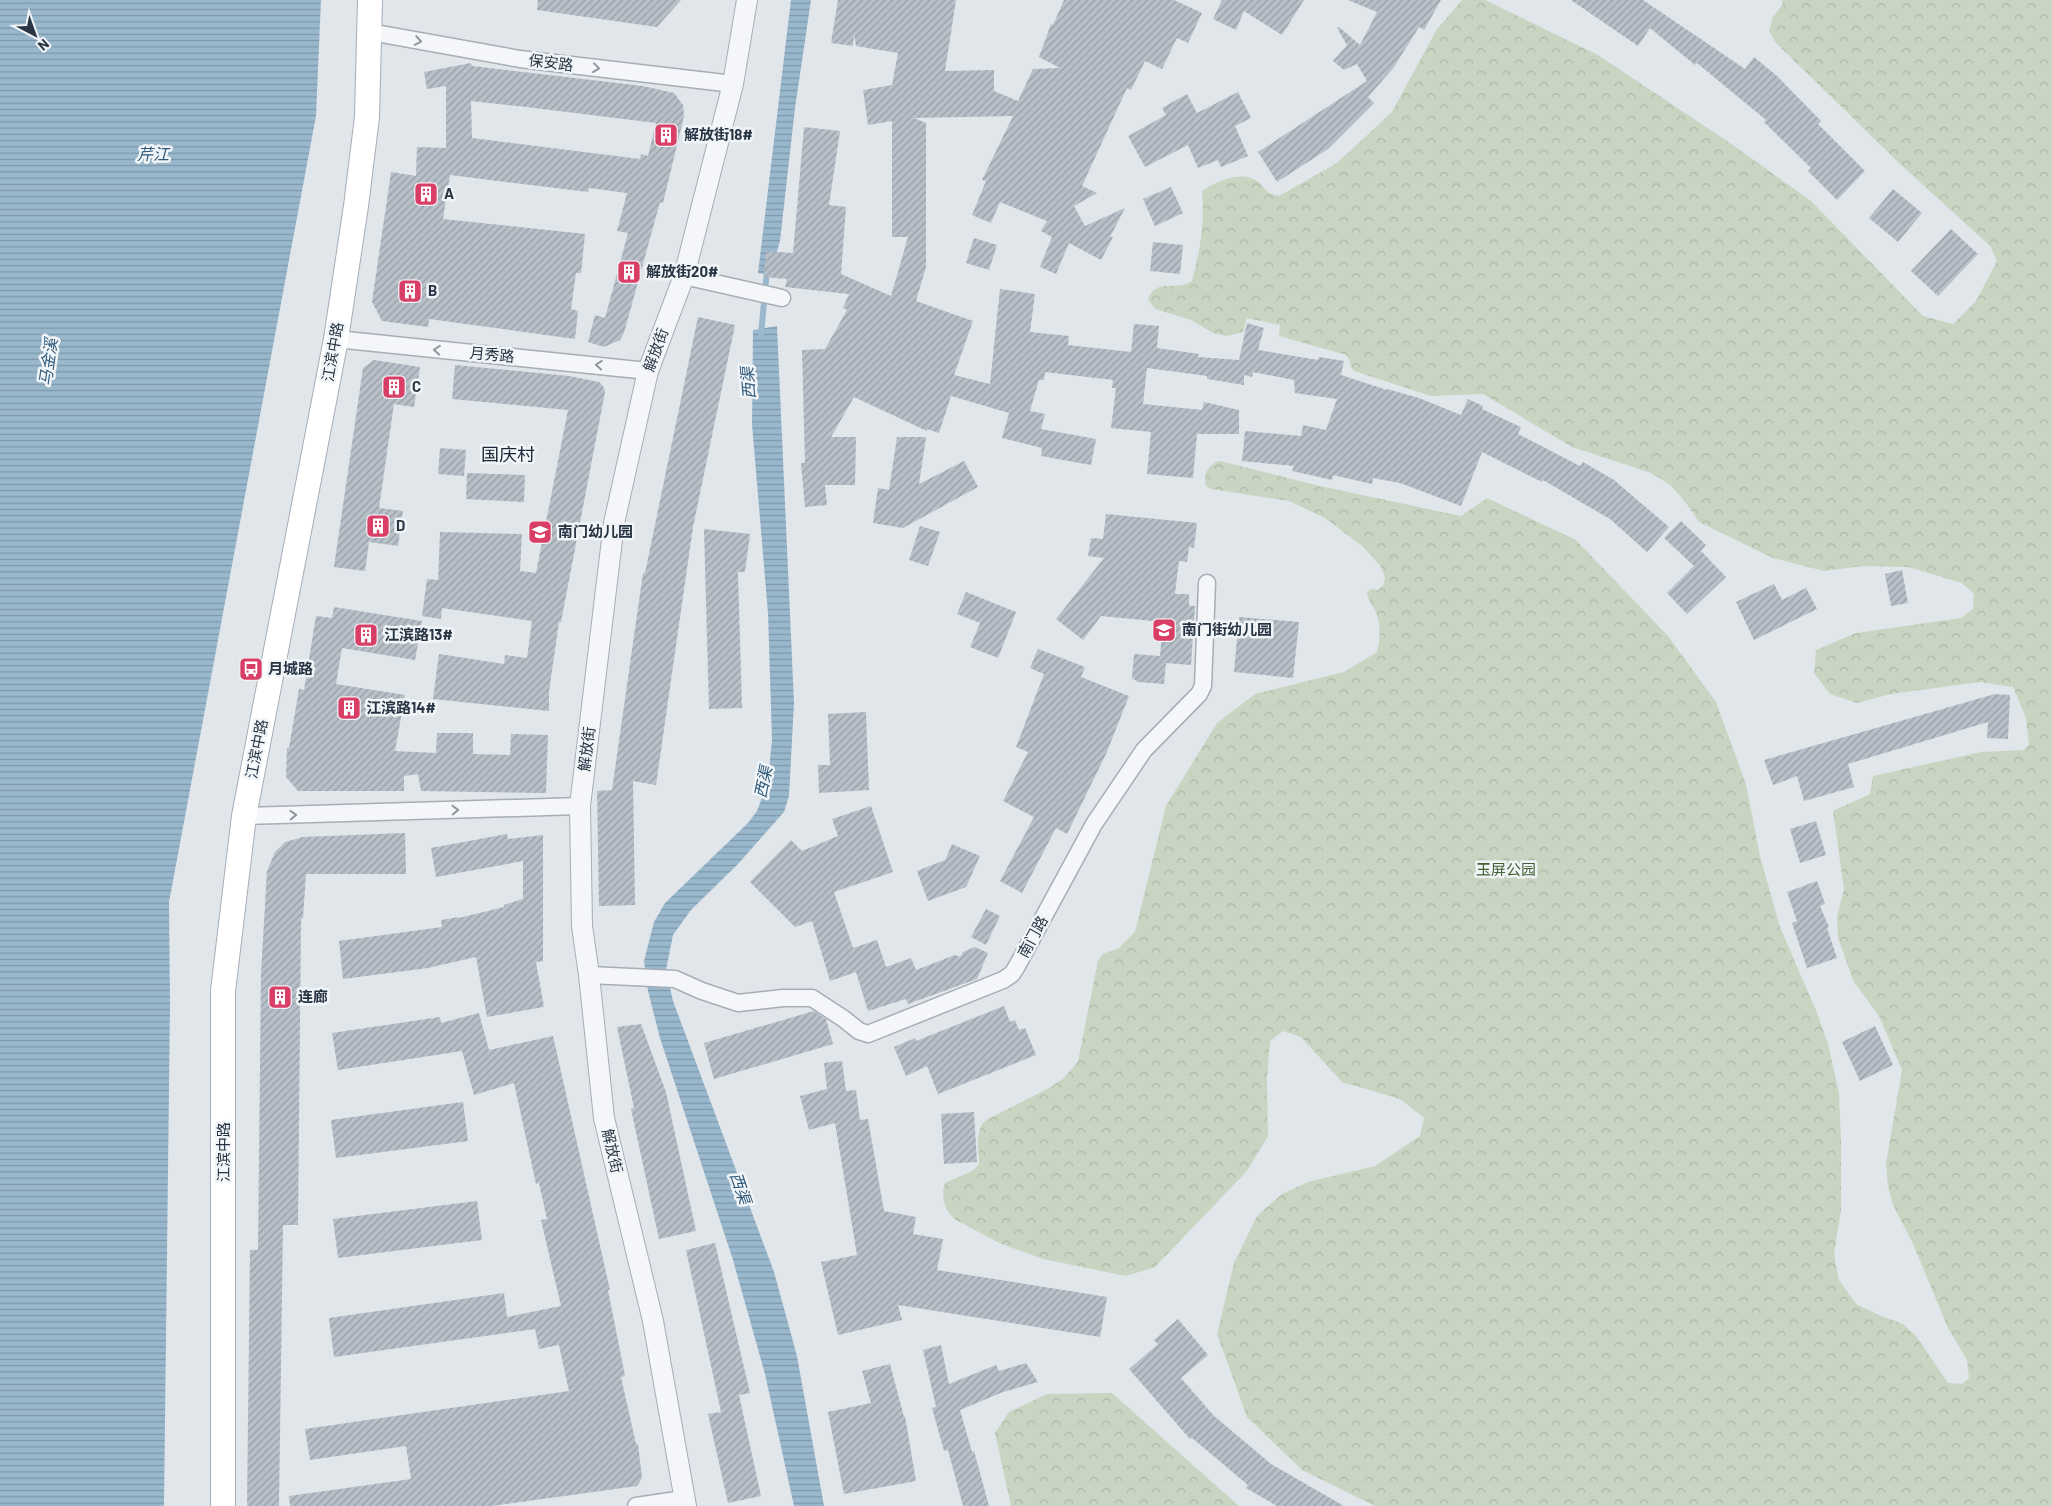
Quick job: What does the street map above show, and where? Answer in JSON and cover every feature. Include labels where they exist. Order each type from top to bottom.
[{"type":"main road","name":"江滨中路","points":[[223,1506],[224,991],[244,816],[336,339],[356,206],[367,117],[370,0]]},
{"type":"street","name":"解放街","points":[[685,1503],[653,1321],[604,1118],[582,926],[580,806],[614,522],[648,371],[684,276],[733,84],[747,0]]},
{"type":"street","name":"保安路","points":[[370,32],[520,59],[733,84]]},
{"type":"street","points":[[684,276],[782,298]]},
{"type":"street","name":"月秀路","points":[[336,339],[648,371]]},
{"type":"street","name":"南门路","points":[[589,975],[675,978],[702,991],[738,1003],[783,998],[812,998],[844,1019],[859,1032],[868,1034],[1003,980],[1012,974],[1018,966],[1094,824],[1144,750],[1199,694],[1203,686],[1207,582]]},
{"type":"street","points":[[244,816],[580,806]]},
{"type":"street","points":[[636,1506],[685,1503]]},
{"type":"green space","name":"玉屏公园","points":[[1462,0],[1485,0],[1598,55],[1733,145],[1811,201],[1923,316],[1953,324],[1976,301],[1997,261],[1990,246],[1898,162],[1775,42],[1769,31],[1773,17],[1783,4],[1782,0],[2052,0],[2052,1506],[1375,1506],[1302,1470],[1247,1417],[1217,1334],[1234,1263],[1257,1216],[1282,1194],[1308,1182],[1375,1166],[1420,1136],[1424,1118],[1400,1099],[1342,1082],[1301,1037],[1283,1031],[1270,1041],[1267,1079],[1268,1136],[1247,1171],[1155,1267],[1126,1276],[1043,1259],[999,1243],[956,1220],[949,1213],[944,1203],[943,1191],[945,1183],[974,1170],[979,1164],[978,1146],[982,1124],[986,1120],[1049,1088],[1064,1078],[1078,1061],[1098,961],[1103,954],[1119,948],[1135,932],[1166,806],[1217,723],[1255,694],[1344,672],[1377,652],[1379,624],[1367,592],[1371,589],[1378,590],[1383,585],[1385,577],[1380,565],[1362,546],[1325,518],[1289,501],[1211,489],[1206,486],[1205,482],[1207,470],[1212,464],[1220,461],[1320,486],[1461,516],[1487,498],[1576,540],[1668,636],[1716,702],[1746,784],[1760,856],[1780,927],[1817,1013],[1828,1044],[1839,1093],[1841,1210],[1834,1254],[1839,1280],[1856,1304],[1903,1324],[1916,1336],[1948,1383],[1962,1384],[1969,1378],[1967,1360],[1948,1328],[1913,1244],[1893,1205],[1888,1186],[1886,1164],[1902,1070],[1879,1016],[1854,982],[1838,938],[1837,916],[1844,889],[1833,811],[1870,794],[1873,776],[1981,752],[2023,750],[2029,745],[2026,718],[2013,687],[1980,682],[1891,694],[1857,703],[1830,694],[1814,673],[1816,650],[1856,633],[1961,618],[1973,609],[1974,594],[1962,583],[1908,567],[1863,566],[1824,571],[1773,558],[1699,522],[1684,500],[1669,484],[1651,473],[1572,447],[1483,394],[1431,396],[1354,371],[1346,355],[1279,336],[1280,325],[1247,318],[1243,332],[1227,336],[1213,333],[1191,320],[1155,309],[1148,299],[1156,288],[1186,284],[1192,281],[1201,236],[1203,214],[1202,191],[1229,178],[1244,177],[1257,181],[1267,192],[1279,196],[1337,163],[1392,112],[1437,29]]},
{"type":"green space","points":[[1112,1393],[1239,1506],[1011,1506],[995,1433],[1009,1412],[1047,1394]]},
{"type":"water","name":"芹江","points":[[0,0],[321,0],[316,116],[169,902],[170,1004],[164,1506],[0,1506]]},
{"type":"water","points":[[791,0],[811,0],[795,108],[780,241],[770,275],[758,273]]},
{"type":"water","points":[[777,326],[794,703],[789,796],[784,812],[738,864],[691,910],[673,935],[666,970],[673,1001],[774,1272],[797,1356],[824,1506],[794,1506],[765,1374],[733,1260],[660,1038],[648,991],[644,961],[654,922],[665,903],[748,823],[757,811],[769,769],[772,740],[768,613],[752,424],[753,330]]},
{"type":"building","points":[[538,0],[681,0],[657,27],[537,10]]},
{"type":"building","points":[[838,0],[956,0],[945,71],[994,70],[994,91],[1018,101],[1033,69],[1060,68],[1039,57],[1051,24],[1053,25],[1064,0],[1174,0],[1202,13],[1188,43],[1177,38],[1162,69],[1145,61],[1131,90],[1127,88],[1082,186],[1097,193],[1074,206],[1085,226],[1125,208],[1101,260],[1069,243],[1056,274],[1040,267],[1052,237],[1041,231],[1047,221],[1000,202],[991,223],[972,215],[986,181],[982,180],[1013,116],[914,118],[926,123],[926,267],[916,301],[973,321],[954,375],[990,384],[1000,289],[1035,294],[1030,332],[1069,336],[1068,345],[1131,352],[1134,324],[1159,326],[1157,348],[1199,354],[1198,357],[1239,360],[1247,323],[1264,328],[1258,350],[1318,360],[1319,357],[1344,361],[1341,375],[1419,398],[1461,415],[1468,399],[1483,406],[1482,409],[1521,427],[1518,434],[1580,466],[1583,462],[1614,480],[1669,527],[1647,552],[1610,519],[1543,480],[1542,482],[1482,452],[1461,506],[1400,483],[1373,478],[1372,484],[1333,475],[1332,480],[1292,471],[1294,466],[1242,461],[1245,431],[1301,436],[1303,425],[1326,430],[1337,399],[1295,393],[1294,380],[1253,372],[1252,377],[1244,375],[1244,385],[1207,379],[1207,376],[1147,368],[1143,404],[1202,410],[1204,402],[1239,410],[1239,434],[1197,434],[1193,478],[1147,474],[1151,432],[1111,428],[1116,388],[1112,388],[1113,380],[1045,372],[1044,380],[1039,380],[1030,411],[1045,414],[1041,429],[1096,439],[1091,465],[1041,456],[1042,448],[1002,438],[1009,413],[951,396],[939,433],[927,429],[927,431],[854,397],[831,437],[856,437],[855,485],[825,485],[827,505],[805,507],[801,463],[805,463],[802,350],[825,349],[847,310],[843,308],[849,294],[785,287],[787,279],[764,277],[766,251],[793,253],[804,127],[840,131],[829,205],[846,207],[841,274],[891,296],[908,237],[892,237],[892,121],[868,125],[863,90],[892,85],[898,53],[856,46],[854,34],[853,46],[831,43]]},
{"type":"building","points":[[1222,0],[1304,0],[1282,35],[1244,11],[1236,30],[1213,19]]},
{"type":"building","points":[[1348,0],[1441,0],[1424,30],[1419,27],[1394,67],[1368,97],[1374,103],[1328,149],[1277,182],[1258,152],[1367,81],[1357,64],[1344,70],[1333,61],[1347,45],[1337,28],[1339,27],[1360,45],[1377,12]]},
{"type":"building","points":[[1571,0],[1643,0],[1745,69],[1754,57],[1777,76],[1821,121],[1818,124],[1865,171],[1837,200],[1808,171],[1811,168],[1764,122],[1766,120],[1697,63],[1695,65],[1650,28],[1638,46]]},
{"type":"building","points":[[471,63],[472,66],[643,86],[674,93],[683,105],[684,116],[663,203],[660,202],[624,333],[620,340],[604,347],[588,342],[595,315],[605,318],[628,233],[617,231],[627,193],[589,188],[588,192],[450,175],[443,219],[585,234],[581,273],[576,273],[571,309],[578,311],[575,339],[429,319],[428,327],[382,321],[372,302],[391,172],[416,176],[417,147],[446,148],[446,86],[427,89],[424,72]],"holes":[[[471,101],[656,123],[648,156],[641,154],[640,159],[472,138]]]},
{"type":"building","points":[[1238,92],[1251,118],[1235,126],[1248,156],[1221,167],[1218,160],[1198,168],[1188,145],[1145,167],[1128,136],[1166,115],[1162,108],[1187,94],[1197,113]]},
{"type":"building","points":[[1171,187],[1183,213],[1155,226],[1143,199]]},
{"type":"building","points":[[1893,189],[1922,213],[1898,242],[1869,218]]},
{"type":"building","points":[[1951,229],[1978,254],[1938,296],[1911,271]]},
{"type":"building","points":[[974,238],[997,245],[989,270],[966,263]]},
{"type":"building","points":[[1153,242],[1183,245],[1180,274],[1150,271]]},
{"type":"building","points":[[698,317],[735,325],[693,527],[656,785],[633,781],[635,905],[599,906],[597,791],[612,790],[643,573],[645,573]]},
{"type":"building","points":[[374,360],[420,367],[414,407],[394,404],[379,508],[403,511],[398,546],[369,542],[365,571],[334,567],[363,368]]},
{"type":"building","points":[[455,365],[569,376],[599,382],[605,392],[561,622],[559,622],[549,692],[549,711],[433,699],[439,654],[504,664],[505,655],[527,658],[532,621],[442,608],[441,619],[422,616],[427,579],[438,580],[440,532],[522,534],[520,571],[536,573],[568,410],[452,399]]},
{"type":"building","points":[[897,437],[926,437],[919,484],[964,461],[978,487],[903,528],[873,523],[878,488],[889,490]]},
{"type":"building","points":[[440,448],[466,450],[464,476],[438,474]]},
{"type":"building","points":[[467,473],[525,475],[524,502],[466,499]]},
{"type":"building","points":[[1106,514],[1197,523],[1194,548],[1189,547],[1187,562],[1179,561],[1175,594],[1189,594],[1189,606],[1195,606],[1191,665],[1166,663],[1164,684],[1138,682],[1132,678],[1134,654],[1160,656],[1163,622],[1101,616],[1083,640],[1056,619],[1104,558],[1088,556],[1091,538],[1103,539]]},
{"type":"building","points":[[1681,521],[1706,545],[1701,551],[1726,577],[1687,614],[1667,593],[1694,566],[1664,538]]},
{"type":"building","points":[[920,526],[940,532],[928,566],[909,560]]},
{"type":"building","points":[[704,529],[750,534],[745,572],[738,572],[742,708],[709,709]]},
{"type":"building","points":[[1902,570],[1908,603],[1891,606],[1885,574]]},
{"type":"building","points":[[1774,584],[1782,600],[1806,588],[1817,609],[1754,640],[1736,602]]},
{"type":"building","points":[[966,592],[1016,612],[998,658],[970,647],[980,623],[957,614]]},
{"type":"building","points":[[334,607],[422,621],[415,660],[342,648],[336,684],[405,695],[395,751],[436,753],[437,733],[473,733],[473,754],[510,755],[511,734],[548,735],[546,793],[421,791],[418,774],[404,776],[404,791],[298,791],[286,777],[287,748],[289,748],[299,689],[304,690],[316,616],[332,618]]},
{"type":"building","points":[[1239,617],[1299,622],[1293,678],[1234,672]]},
{"type":"building","points":[[1038,649],[1085,667],[1081,677],[1129,696],[1106,754],[1067,834],[1056,828],[1022,893],[1000,881],[1034,817],[1003,801],[1028,752],[1016,747],[1044,674],[1030,668]]},
{"type":"building","points":[[1995,694],[2010,695],[2008,739],[1987,738],[1988,722],[1848,764],[1854,787],[1804,801],[1797,776],[1773,785],[1764,760]]},
{"type":"building","points":[[866,712],[869,790],[819,793],[818,765],[830,765],[828,714]]},
{"type":"building","points":[[871,806],[893,872],[834,892],[853,948],[877,940],[886,967],[911,958],[916,970],[955,955],[960,957],[963,952],[975,947],[988,953],[977,979],[908,1004],[906,999],[868,1011],[856,972],[830,981],[812,921],[795,927],[750,882],[791,840],[802,851],[838,836],[832,819]]},
{"type":"building","points":[[1816,821],[1826,855],[1800,863],[1790,829]]},
{"type":"building","points":[[405,833],[406,874],[306,874],[303,918],[301,919],[298,1225],[283,1225],[279,1506],[247,1506],[250,1250],[258,1250],[261,973],[267,871],[275,852],[285,842],[303,837]]},
{"type":"building","points":[[507,834],[508,839],[543,835],[543,961],[536,962],[544,1007],[487,1017],[476,957],[428,968],[343,979],[339,941],[442,927],[441,920],[459,918],[504,907],[504,905],[523,899],[523,861],[436,877],[431,848]]},
{"type":"building","points":[[952,844],[980,856],[966,887],[928,901],[917,871],[945,860]]},
{"type":"building","points":[[1817,881],[1825,904],[1820,906],[1829,927],[1827,928],[1837,958],[1807,968],[1792,923],[1797,921],[1787,892]]},
{"type":"building","points":[[986,909],[1000,916],[986,945],[971,937]]},
{"type":"building","points":[[1004,1006],[1010,1022],[1015,1020],[1019,1030],[1025,1028],[1036,1055],[938,1094],[927,1066],[906,1076],[894,1047],[915,1038],[916,1041]]},
{"type":"building","points":[[814,1011],[826,1019],[833,1044],[714,1079],[704,1043]]},
{"type":"building","points":[[479,1013],[489,1050],[553,1036],[610,1290],[608,1290],[625,1376],[621,1377],[636,1444],[638,1444],[642,1478],[637,1486],[492,1506],[290,1506],[289,1496],[411,1479],[406,1446],[310,1460],[305,1429],[569,1391],[559,1345],[539,1349],[535,1329],[334,1357],[329,1318],[504,1293],[507,1317],[561,1306],[541,1220],[547,1219],[539,1183],[536,1184],[514,1083],[474,1095],[462,1051],[338,1070],[332,1033],[440,1017],[441,1023]]},
{"type":"building","points":[[641,1024],[666,1092],[696,1231],[659,1239],[631,1109],[634,1108],[617,1027]]},
{"type":"building","points":[[1875,1026],[1893,1065],[1860,1081],[1842,1042]]},
{"type":"building","points":[[842,1061],[846,1091],[856,1090],[860,1120],[868,1119],[884,1211],[916,1217],[913,1234],[943,1239],[937,1270],[1107,1297],[1100,1337],[898,1305],[902,1320],[838,1335],[821,1262],[857,1255],[835,1123],[809,1130],[800,1096],[827,1089],[824,1063]]},
{"type":"building","points":[[463,1102],[468,1141],[336,1158],[331,1120]]},
{"type":"building","points":[[974,1112],[977,1162],[944,1164],[941,1114]]},
{"type":"building","points":[[477,1201],[482,1240],[338,1258],[333,1219]]},
{"type":"building","points":[[715,1243],[750,1393],[739,1395],[761,1496],[728,1503],[708,1414],[721,1412],[686,1250]]},
{"type":"building","points":[[1178,1319],[1208,1355],[1181,1378],[1213,1415],[1271,1464],[1344,1506],[1277,1506],[1246,1488],[1248,1485],[1192,1438],[1190,1439],[1129,1369],[1158,1344],[1154,1340]]},
{"type":"building","points":[[941,1345],[949,1384],[996,1365],[999,1371],[1026,1363],[1038,1382],[1003,1392],[960,1410],[972,1452],[974,1451],[989,1506],[963,1506],[948,1450],[944,1451],[932,1408],[936,1407],[923,1350]]},
{"type":"building","points":[[890,1364],[905,1416],[916,1481],[844,1494],[828,1412],[871,1403],[862,1371]]},
{"type":"waterway","name":"西渠","points":[[761,335],[767,270]]},
{"type":"place","name":"解放街18#","points":[[666,135]]},
{"type":"place","name":"A","points":[[426,194]]},
{"type":"place","name":"解放街20#","points":[[629,272]]},
{"type":"place","name":"B","points":[[410,291]]},
{"type":"place","name":"C","points":[[394,387]]},
{"type":"place","name":"D","points":[[378,526]]},
{"type":"place","name":"南门幼儿园","points":[[540,532]]},
{"type":"place","name":"南门街幼儿园","points":[[1164,630]]},
{"type":"place","name":"江滨路13#","points":[[366,635]]},
{"type":"place","name":"月城路","points":[[251,669]]},
{"type":"place","name":"江滨路14#","points":[[349,708]]},
{"type":"place","name":"连廊","points":[[280,997]]},
{"type":"district","name":"国庆村","points":[[508,455]]},
{"type":"water label","name":"马金溪","points":[[48,362]]}]
